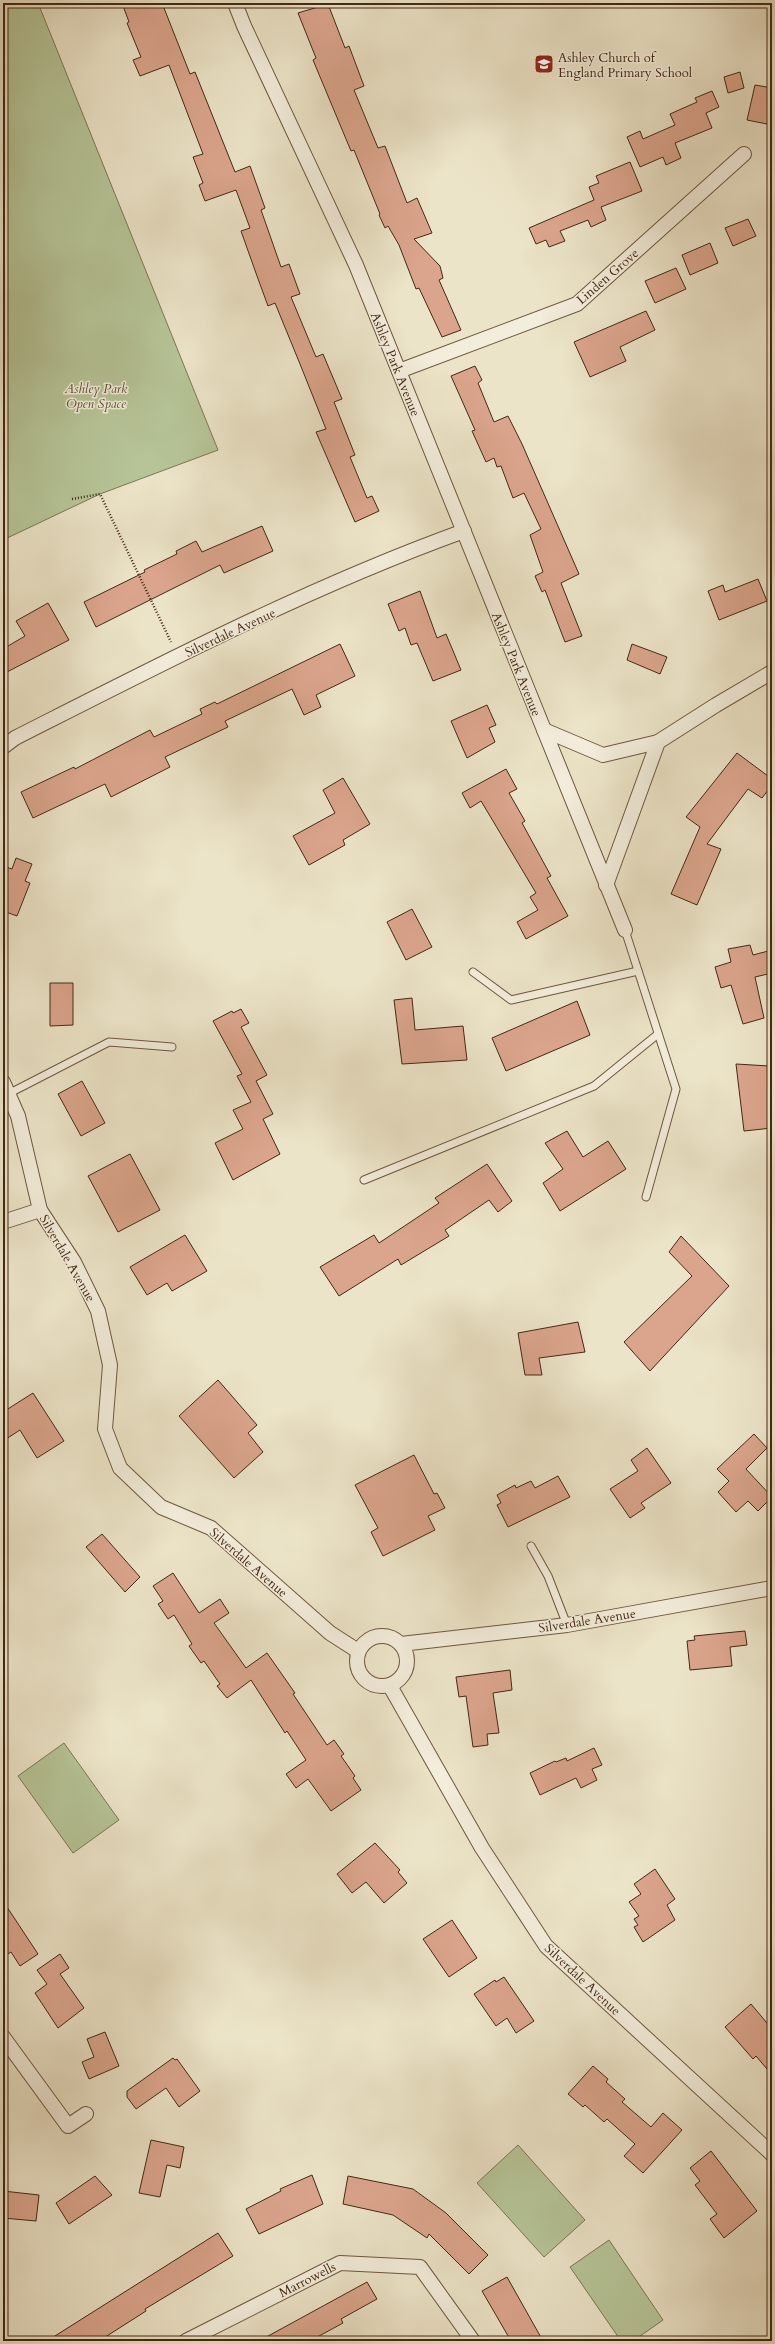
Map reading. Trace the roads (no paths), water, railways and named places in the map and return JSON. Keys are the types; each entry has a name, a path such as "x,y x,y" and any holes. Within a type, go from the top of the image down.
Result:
{"street":[{"name":"Ashley Park Avenue","path":"235,3 244,26 356,265 625,930"},
{"name":"Linden Grove","path":"399,371 577,304 744,154"},
{"name":"Silverdale Avenue","path":"3,747 14,738 177,656 394,556 464,531"},
{"name":"Ashley Park Avenue","path":"544,730 603,755 658,742 772,672"},
{"path":"606,884 658,742"},
{"name":"Silverdale Avenue","path":"6,1088 18,1116 40,1210 74,1262 98,1311 110,1365 104,1429 120,1468 161,1507 211,1528 330,1632 358,1651"},
{"path":"3,1222 40,1210"},
{"name":"Silverdale Avenue","path":"401,1644 567,1625 772,1588"},
{"path":"378,1636 390,1638 401,1644 405,1651 407,1668 403,1676 390,1686 373,1686 366,1682 357,1668 358,1651 363,1644 378,1636"},
{"name":"Silverdale Avenue","path":"390,1686 482,1848 546,1946 772,2154"},
{"path":"3,2038 68,2126 86,2114"},
{"name":"Marrowells","path":"186,2341 340,2263 420,2267 473,2341"}],"lane":[{"path":"625,930 676,1089 646,1197"},
{"path":"473,972 511,1000 638,971"},
{"path":"364,1180 594,1086 658,1034"},
{"path":"6,1088 109,1042 172,1047"},
{"path":"530,1546 548,1576 567,1625"}],"place":[{"name":"Ashley Church of England Primary School","path":"544,64"}],"park label":[{"name":"Ashley Park Open Space","path":"96,396"}]}
